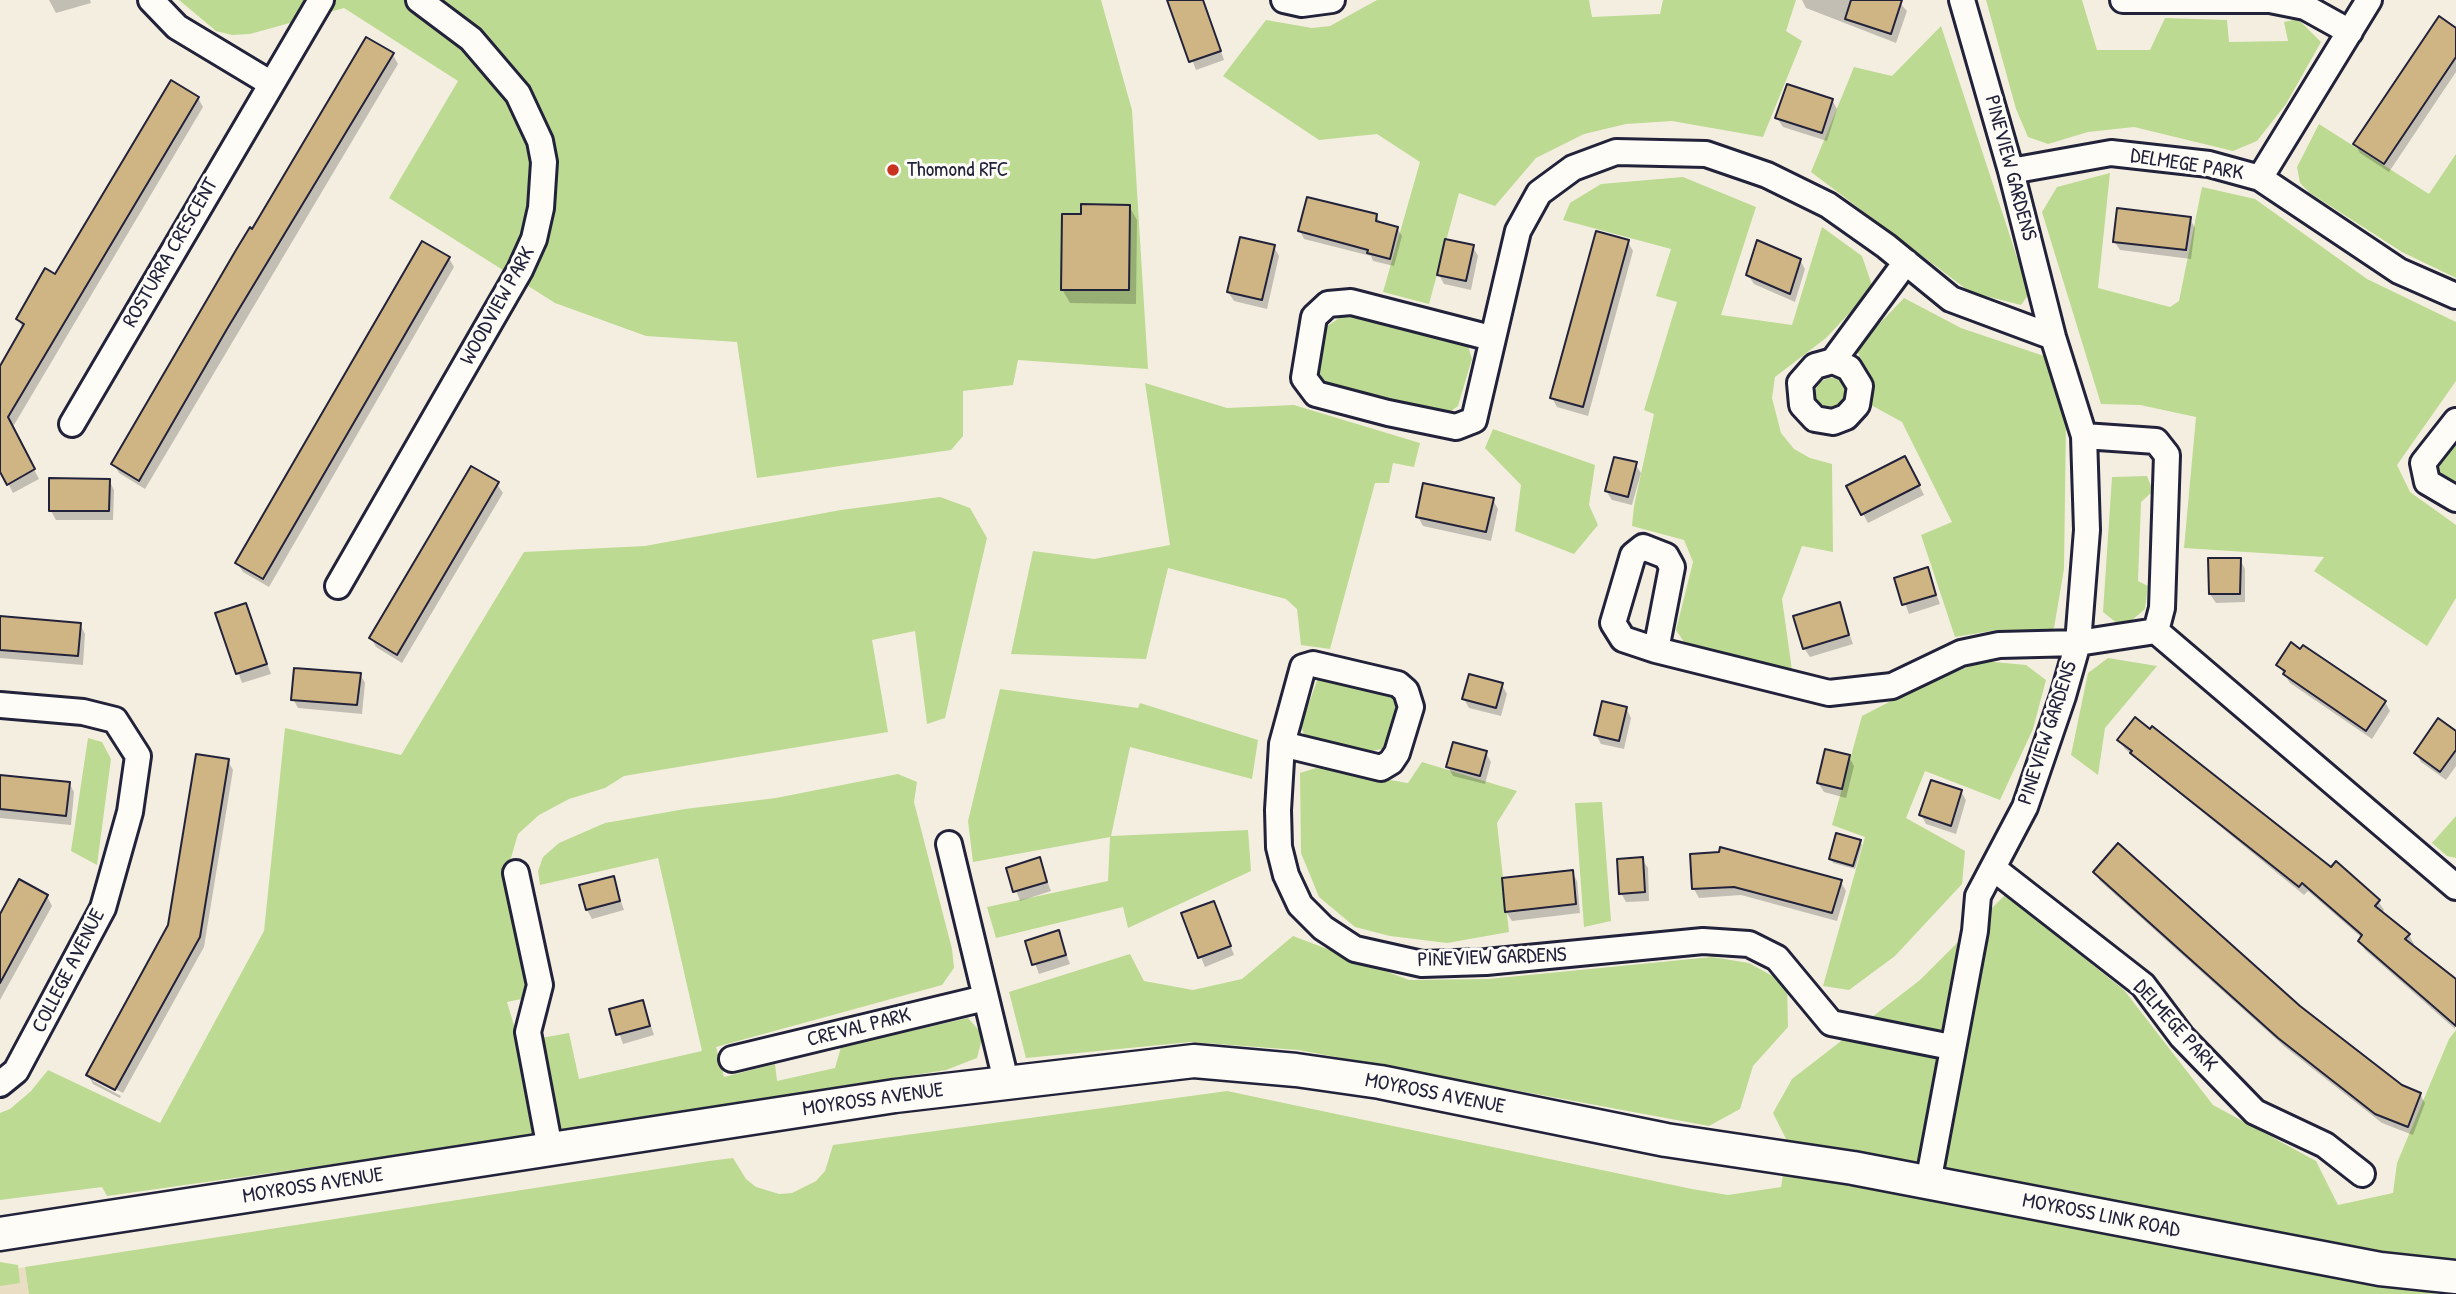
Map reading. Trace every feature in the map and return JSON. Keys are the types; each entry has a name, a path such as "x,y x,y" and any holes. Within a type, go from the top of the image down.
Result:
{"street":[{"path":"151,0 177,27 271,83"},
{"name":"ROSTURRA CRESCENT","path":"72,424 321,0"},
{"name":"WOODVIEW PARK","path":"338,586 520,270 534,239 543,196 544,162 540,141 518,94 471,39 419,0"},
{"path":"1284,0 1302,4 1332,0"},
{"name":"PINEVIEW GARDENS","path":"1282,744 1381,768 1391,762 1398,753 1411,707 1406,691 1398,684 1313,664 1303,667 1282,744 1279,847 1286,875 1300,905 1323,928 1355,949 1422,964 1486,962 1703,941 1749,944 1777,958 1831,1023 1951,1047 1975,931 1978,896 2025,807 2044,758 2078,643 2087,530 2084,436 2053,337 2011,170 1962,0"},
{"path":"2123,0 2270,1 2305,7 2350,32"},
{"path":"2260,178 2369,0"},
{"path":"1491,338 1351,302 1328,304 1314,317 1304,378 1316,394 1456,428 1474,420 1518,231 1539,193 1573,168 1616,152 1706,153 1767,175 1828,205 1951,299 2053,337"},
{"name":"DELMEGE PARK","path":"2011,170 2110,153 2197,162 2260,178 2399,271 2456,296"},
{"path":"1833,361 1906,262"},
{"path":"2456,421 2423,464 2427,481 2456,499"},
{"path":"2084,436 2156,441 2167,455 2162,608 2156,631"},
{"path":"2078,643 2156,631 2456,887"},
{"name":"PINEVIEW GARDENS","path":"1656,650 1829,693 1892,686 1961,653 1999,645 2078,643"},
{"name":"COLLEGE AVENUE","path":"0,705 83,712 115,720 138,755 130,812 103,908 16,1071 0,1084"},
{"path":"949,844 1006,1081"},
{"name":"DELMEGE PARK","path":"1993,868 2143,985 2182,1037 2255,1112 2325,1145 2362,1174"},
{"path":"516,873 540,985 528,1032 550,1149"},
{"name":"CREVAL PARK","path":"732,1059 985,998"},
{"path":"1928,1183 1951,1047"},
{"name":"MOYROSS AVENUE","path":"0,1234 1006,1081 1194,1061 1296,1070 1380,1083 1666,1140 1746,1152"},
{"name":"MOYROSS LINK ROAD","path":"1746,1152 1928,1183 2380,1269 2456,1277"}],"shaded area":[{"path":"25,1267 29,1294 0,1294 0,1272"}],"green space":[{"name":"Thomond RFC","path":"179,0 1101,0 1132,110 1148,369 1018,360 1013,385 963,391 963,436 951,450 757,478 737,342 646,336 555,303 389,198 458,81 344,8 250,34 232,35 216,31"},
{"path":"1377,0 1589,0 1592,17 1660,14 1663,0 1796,0 1786,31 1802,41 1763,137 1672,121 1626,124 1584,134 1536,158 1495,206 1459,193 1429,304 1383,292 1420,162 1377,134 1319,140 1223,76 1266,20 1312,28 1330,26"},
{"path":"1986,0 2082,0 2097,50 2150,50 2165,18 2227,20 2229,42 2288,41 2284,22 2298,19 2321,42 2286,104 2257,141 2233,151 2134,127 2088,132 2048,144 2028,137 2016,109"},
{"path":"1941,26 2029,294 2021,305 1970,292 1811,172 1854,67 1892,76"},
{"path":"2319,124 2429,194 2456,154 2456,278 2402,252 2310,193 2300,183 2297,167"},
{"path":"2110,173 2098,288 2170,307 2179,301 2202,187 2255,199 2367,279 2456,322 2456,381 2397,465 2410,492 2456,525 2456,598 2427,646 2314,571 2324,557 2184,548 2196,417 2140,405 2101,404 2042,212 2057,187"},
{"path":"1683,177 1756,207 1721,315 1792,325 1822,227 1862,256 1873,288 1826,338 1775,377 1772,398 1781,433 1794,449 1810,458 1832,464 1833,552 1802,546 1782,599 1792,670 1686,645 1676,630 1693,562 1684,540 1632,526 1654,414 1644,410 1677,302 1656,296 1671,249 1563,220 1570,203 1601,184"},
{"path":"1904,298 1961,328 2044,356 2066,421 2064,569 2054,628 2042,637 1997,630 1955,637 1921,535 1952,522 1902,422 1871,405 1867,374 1856,348"},
{"path":"1345,314 1468,346 1472,359 1458,406 1447,414 1323,385 1316,374 1326,327"},
{"path":"1832,378 1844,383 1849,395 1844,407 1832,412 1820,407 1815,395 1820,383"},
{"path":"1145,383 1227,408 1294,405 1420,443 1414,467 1393,463 1389,483 1375,483 1330,649 1301,645 1297,609 1286,599 1168,568 1146,659 1011,654 1033,551 1094,559 1170,545"},
{"path":"1493,429 1595,465 1589,505 1598,525 1574,554 1515,531 1521,485 1485,448"},
{"path":"2456,436 2456,485 2440,475 2437,462"},
{"path":"2147,476 2153,491 2141,502 2138,581 2148,586 2145,609 2123,628 2103,612 2112,477"},
{"path":"940,497 970,508 987,538 945,718 927,724 915,631 872,640 888,732 624,776 605,788 569,799 539,815 518,834 506,875 531,997 507,1002 519,1042 569,1033 579,1079 702,1051 658,858 540,885 538,871 543,857 559,843 605,823 685,809 776,798 898,774 917,782 914,802 952,949 954,968 942,985 716,1047 724,1077 775,1064 777,1081 835,1068 841,1047 968,1018 983,1035 977,1058 946,1070 511,1139 107,1196 102,1187 0,1200 0,1113 10,1109 31,1091 48,1070 160,1123 264,931 285,728 401,755 524,552 645,546 841,510"},
{"path":"2108,658 2157,666 2105,728 2098,775 2071,755 2088,673"},
{"path":"1983,661 2026,665 2046,680 2033,729 2000,800 1925,771 1906,818 1965,851 1962,884 1895,956 1849,990 1823,986 1865,837 1832,825 1862,716 1918,687"},
{"path":"1326,677 1392,695 1398,710 1386,748 1372,751 1304,735 1301,725 1318,678"},
{"path":"1000,689 1138,708 1140,703 1258,740 1252,779 1130,747 1111,836 1248,830 1251,871 1128,928 1123,907 996,938 987,907 1108,881 1110,837 973,862 968,821"},
{"path":"88,738 102,742 111,759 97,865 71,851"},
{"path":"1422,762 1517,791 1497,823 1509,932 1447,943 1390,936 1355,927 1319,897 1301,853 1300,773 1316,768 1408,783"},
{"path":"1602,802 1611,921 1584,927 1575,803"},
{"path":"2456,816 2456,858 2447,856 2432,843"},
{"path":"2005,895 2124,990 2213,1105 2316,1161 2338,1205 2393,1193 2397,1163 2449,1039 2456,1030 2456,1294 29,1294 25,1267 709,1161 733,1158 746,1179 756,1187 779,1194 792,1193 816,1181 825,1171 833,1145 1227,1091 1692,1189 1728,1195 1781,1187 1788,1143 1773,1113 1792,1079 1920,980"},
{"path":"1293,936 1409,980 1488,979 1712,957 1749,963 1787,984 1788,1027 1753,1066 1740,1109 1709,1126 1298,1050 1191,1042 1026,1058 1009,992 1130,954 1144,981 1193,990 1242,979"},
{"path":"0,1262 18,1265 20,1283 0,1286"}],"building":[{"path":"1167,0 1203,0 1221,51 1189,62"},
{"path":"1851,0 1902,0 1891,34 1845,19"},
{"path":"2439,16 2456,28 2456,57 2384,164 2353,144"},
{"path":"366,37 394,53 227,329 139,481 111,464 236,250 250,227 252,229"},
{"path":"171,80 199,97 8,417 35,469 7,485 0,472 0,366 24,324 16,319 45,268 55,274"},
{"path":"1787,84 1833,99 1822,133 1775,118"},
{"path":"1307,197 1377,214 1376,221 1398,227 1390,259 1367,253 1368,250 1298,231"},
{"path":"1081,204 1130,205 1129,290 1061,290 1062,214 1081,214"},
{"path":"2117,208 2191,217 2186,250 2113,242"},
{"path":"1596,231 1629,240 1583,407 1550,398"},
{"path":"1240,237 1275,245 1262,300 1227,292"},
{"path":"1445,239 1474,245 1466,281 1437,275"},
{"path":"1757,240 1801,259 1790,294 1746,275"},
{"path":"422,241 450,257 263,579 235,563"},
{"path":"1905,456 1920,485 1861,515 1846,486"},
{"path":"1614,457 1637,462 1628,497 1605,491"},
{"path":"471,466 499,482 397,655 369,638"},
{"path":"49,478 110,479 109,511 49,511"},
{"path":"1423,483 1494,498 1486,532 1416,517"},
{"path":"2208,558 2241,558 2240,594 2209,594"},
{"path":"1928,567 1936,595 1902,605 1894,578"},
{"path":"1840,602 1849,635 1803,649 1793,616"},
{"path":"246,603 267,664 236,674 215,613"},
{"path":"0,616 81,623 78,656 0,650"},
{"path":"2291,642 2300,649 2303,645 2386,701 2366,731 2283,674 2285,671 2276,665"},
{"path":"294,668 361,673 357,705 291,700"},
{"path":"1469,674 1503,683 1496,708 1462,699"},
{"path":"1602,701 1627,707 1619,741 1594,735"},
{"path":"2135,717 2150,729 2152,726 2331,867 2336,861 2380,900 2375,906 2410,934 2405,939 2456,979 2456,1026 2358,941 2362,935 2302,883 2299,887 2130,753 2132,751 2117,740"},
{"path":"2438,718 2456,731 2456,750 2440,772 2414,753"},
{"path":"1453,742 1487,751 1480,776 1446,767"},
{"path":"1825,749 1850,755 1842,789 1817,783"},
{"path":"196,754 229,759 200,937 115,1090 86,1075 168,925"},
{"path":"0,775 70,782 66,816 0,809"},
{"path":"1931,780 1962,790 1951,826 1919,815"},
{"path":"1836,833 1861,840 1853,866 1829,859"},
{"path":"2118,843 2300,1006 2402,1085 2421,1093 2408,1127 2375,1114 2278,1038 2093,872"},
{"path":"1720,847 1842,880 1832,913 1734,887 1692,889 1690,854 1719,852"},
{"path":"1040,857 1047,882 1013,892 1006,868"},
{"path":"1643,857 1645,892 1619,894 1617,859"},
{"path":"1573,870 1576,904 1505,912 1502,878"},
{"path":"614,876 620,901 586,910 579,885"},
{"path":"19,879 48,895 0,983 0,914"},
{"path":"1214,901 1231,946 1198,958 1181,913"},
{"path":"1059,930 1066,955 1032,965 1025,941"},
{"path":"643,1000 650,1026 616,1035 609,1009"}],"place":[{"name":"Thomond RFC","path":"893,170"}]}
